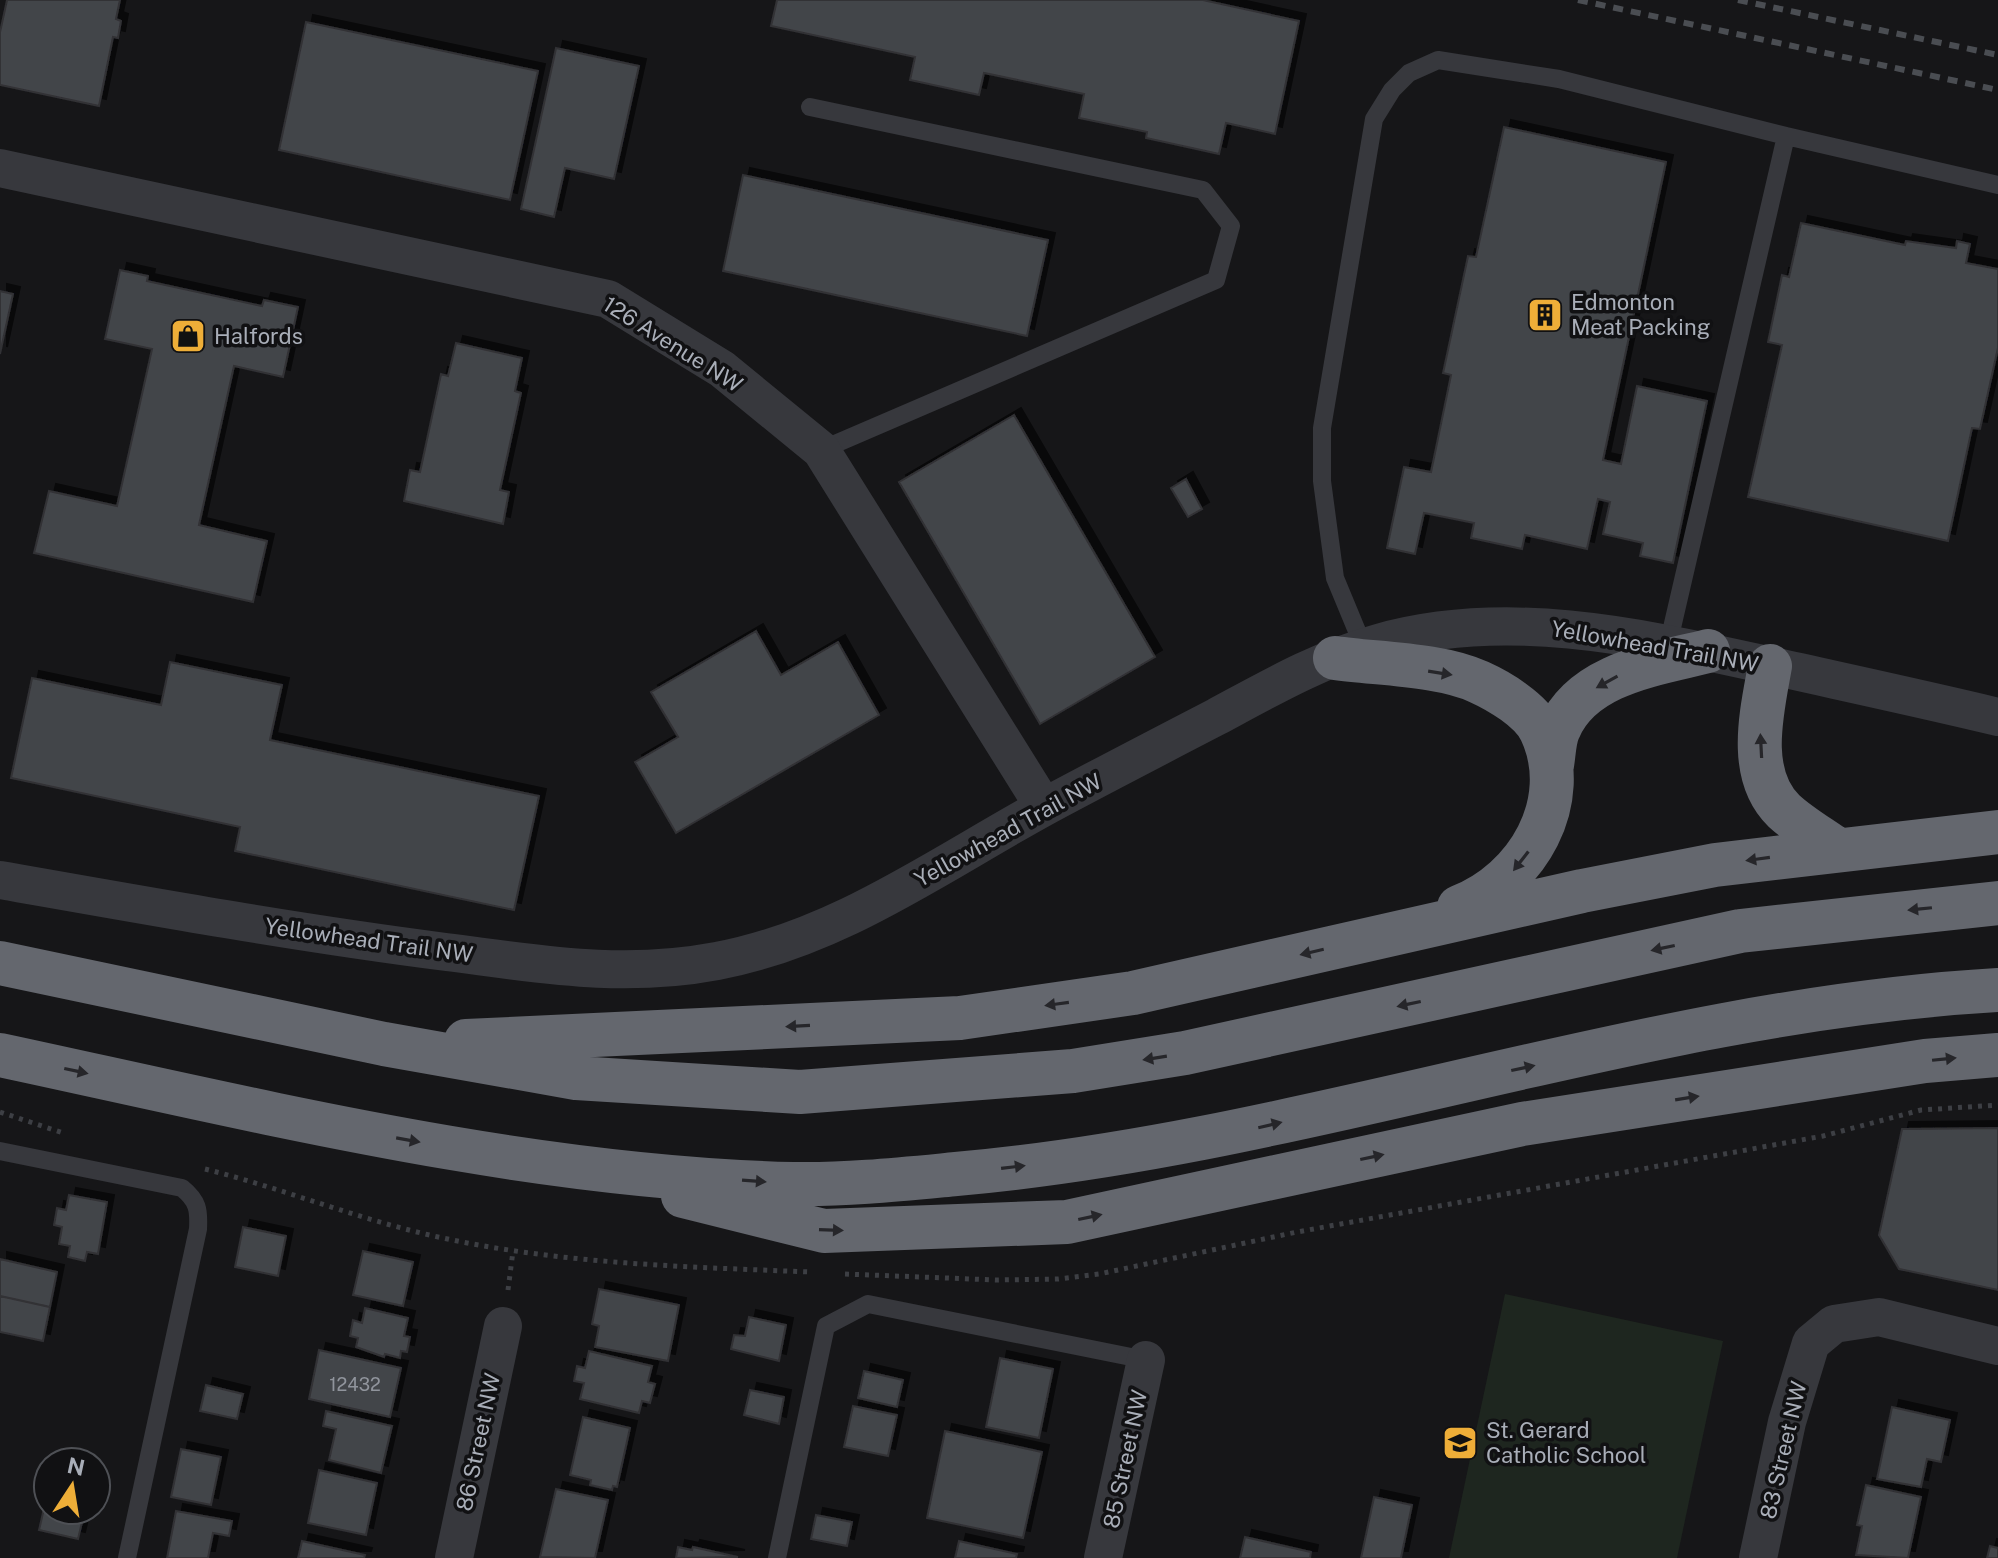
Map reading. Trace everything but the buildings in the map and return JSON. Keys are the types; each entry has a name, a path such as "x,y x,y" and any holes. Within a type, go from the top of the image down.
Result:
{"highway":[{"path":"1378,937 1482,899 1500,886 1523,862 1540,834 1551,804 1552,765 1558,730 1586,696 1605,682 1688,648"},
{"path":"1349,653 1477,681 1503,696 1540,728 1552,765"},
{"path":"1770,666 1760,727 1766,784 1782,809 1835,848"},
{"path":"384,1044 960,1018 1133,993 1701,867 1835,848 1998,832"},
{"path":"0,963 384,1044 576,1078 800,1092 941,1084 1073,1071 1185,1053 1740,931 1998,903"},
{"path":"565,1167 796,1184 957,1174 1214,1138 1746,1021 1998,990"},
{"path":"0,1055 374,1134 565,1167 824,1231 1067,1222 1522,1124 1925,1061 1998,1055"}],"street":[{"name":"126 Avenue NW","path":"0,168 608,299 722,369 821,450 1044,807"},
{"name":"Yellowhead Trail NW","path":"0,880 337,938 569,968 645,972 719,961 791,943 875,904 1044,807 1308,668 1349,653 1462,627 1535,626 1688,648 1998,717"},
{"name":"83 Street NW","path":"1758,1558 1787,1422 1811,1343 1834,1324 1879,1317 1998,1346"},
{"name":"86 Street NW","path":"454,1558 503,1326"},
{"name":"85 Street NW","path":"1103,1558 1146,1360"}],"lane":[{"path":"1349,653 1322,481 1322,428 1374,119 1392,90 1409,73 1438,60 1559,79 1998,185"},
{"path":"810,107 1203,190 1231,226 1216,280 821,450"},
{"path":"1688,648 1786,136"},
{"path":"0,1151 182,1188 193,1198 199,1210 198,1229 127,1558"},
{"path":"777,1558 826,1326 868,1304 1146,1360"}],"shaded area":[{"path":"1505,1294 1723,1341 1677,1558 1449,1558"}],"railway":[{"path":"1578,0 1998,90"},
{"path":"1738,0 1998,55"}],"place":[{"name":"Edmonton Meat Packing","path":"1545,315"},
{"name":"Halfords","path":"188,336"},
{"name":"St. Gerard Catholic School","path":"1460,1443"}]}
